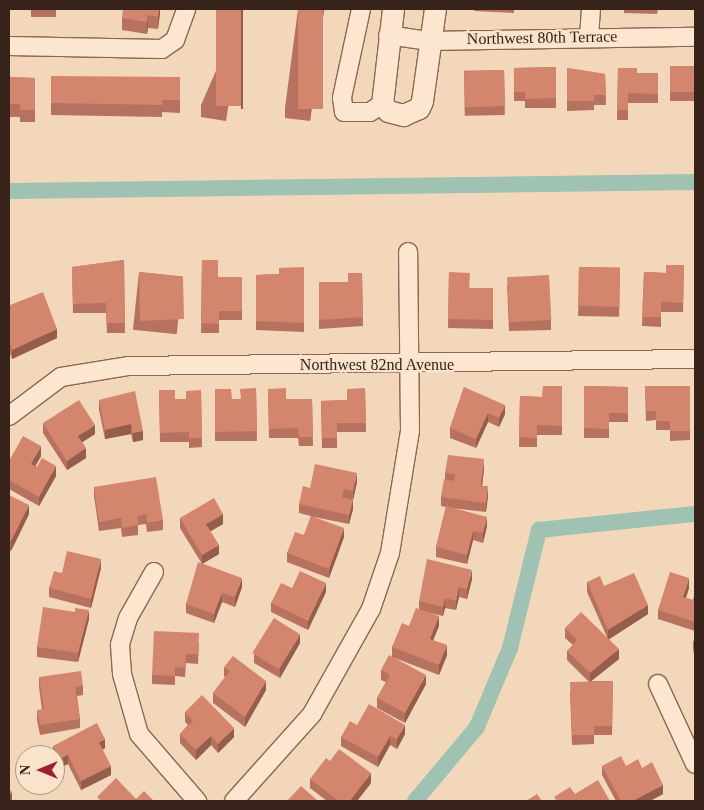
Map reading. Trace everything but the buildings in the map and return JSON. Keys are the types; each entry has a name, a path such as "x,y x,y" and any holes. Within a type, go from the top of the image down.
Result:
{"street":[{"path":"9,46 162,49 175,40 186,9"},
{"path":"361,9 342,98 344,112 370,112 382,104"},
{"path":"382,104 388,35 393,9"},
{"path":"382,104 397,115 419,108 428,40 435,9"},
{"path":"589,37 591,9"},
{"name":"Northwest 80th Terrace","path":"388,35 428,40 695,36"},
{"path":"234,801 312,714 371,609 390,553 404,486 411,366 408,252"},
{"name":"Northwest 82nd Avenue","path":"9,416 60,377 129,366 411,366 695,360"},
{"path":"154,572 128,618 120,644 122,674 139,734 197,801"},
{"path":"658,684 695,764"}],"waterway":[{"path":"9,191 695,182"},
{"path":"415,801 477,727 510,648 539,530 695,514"}]}
